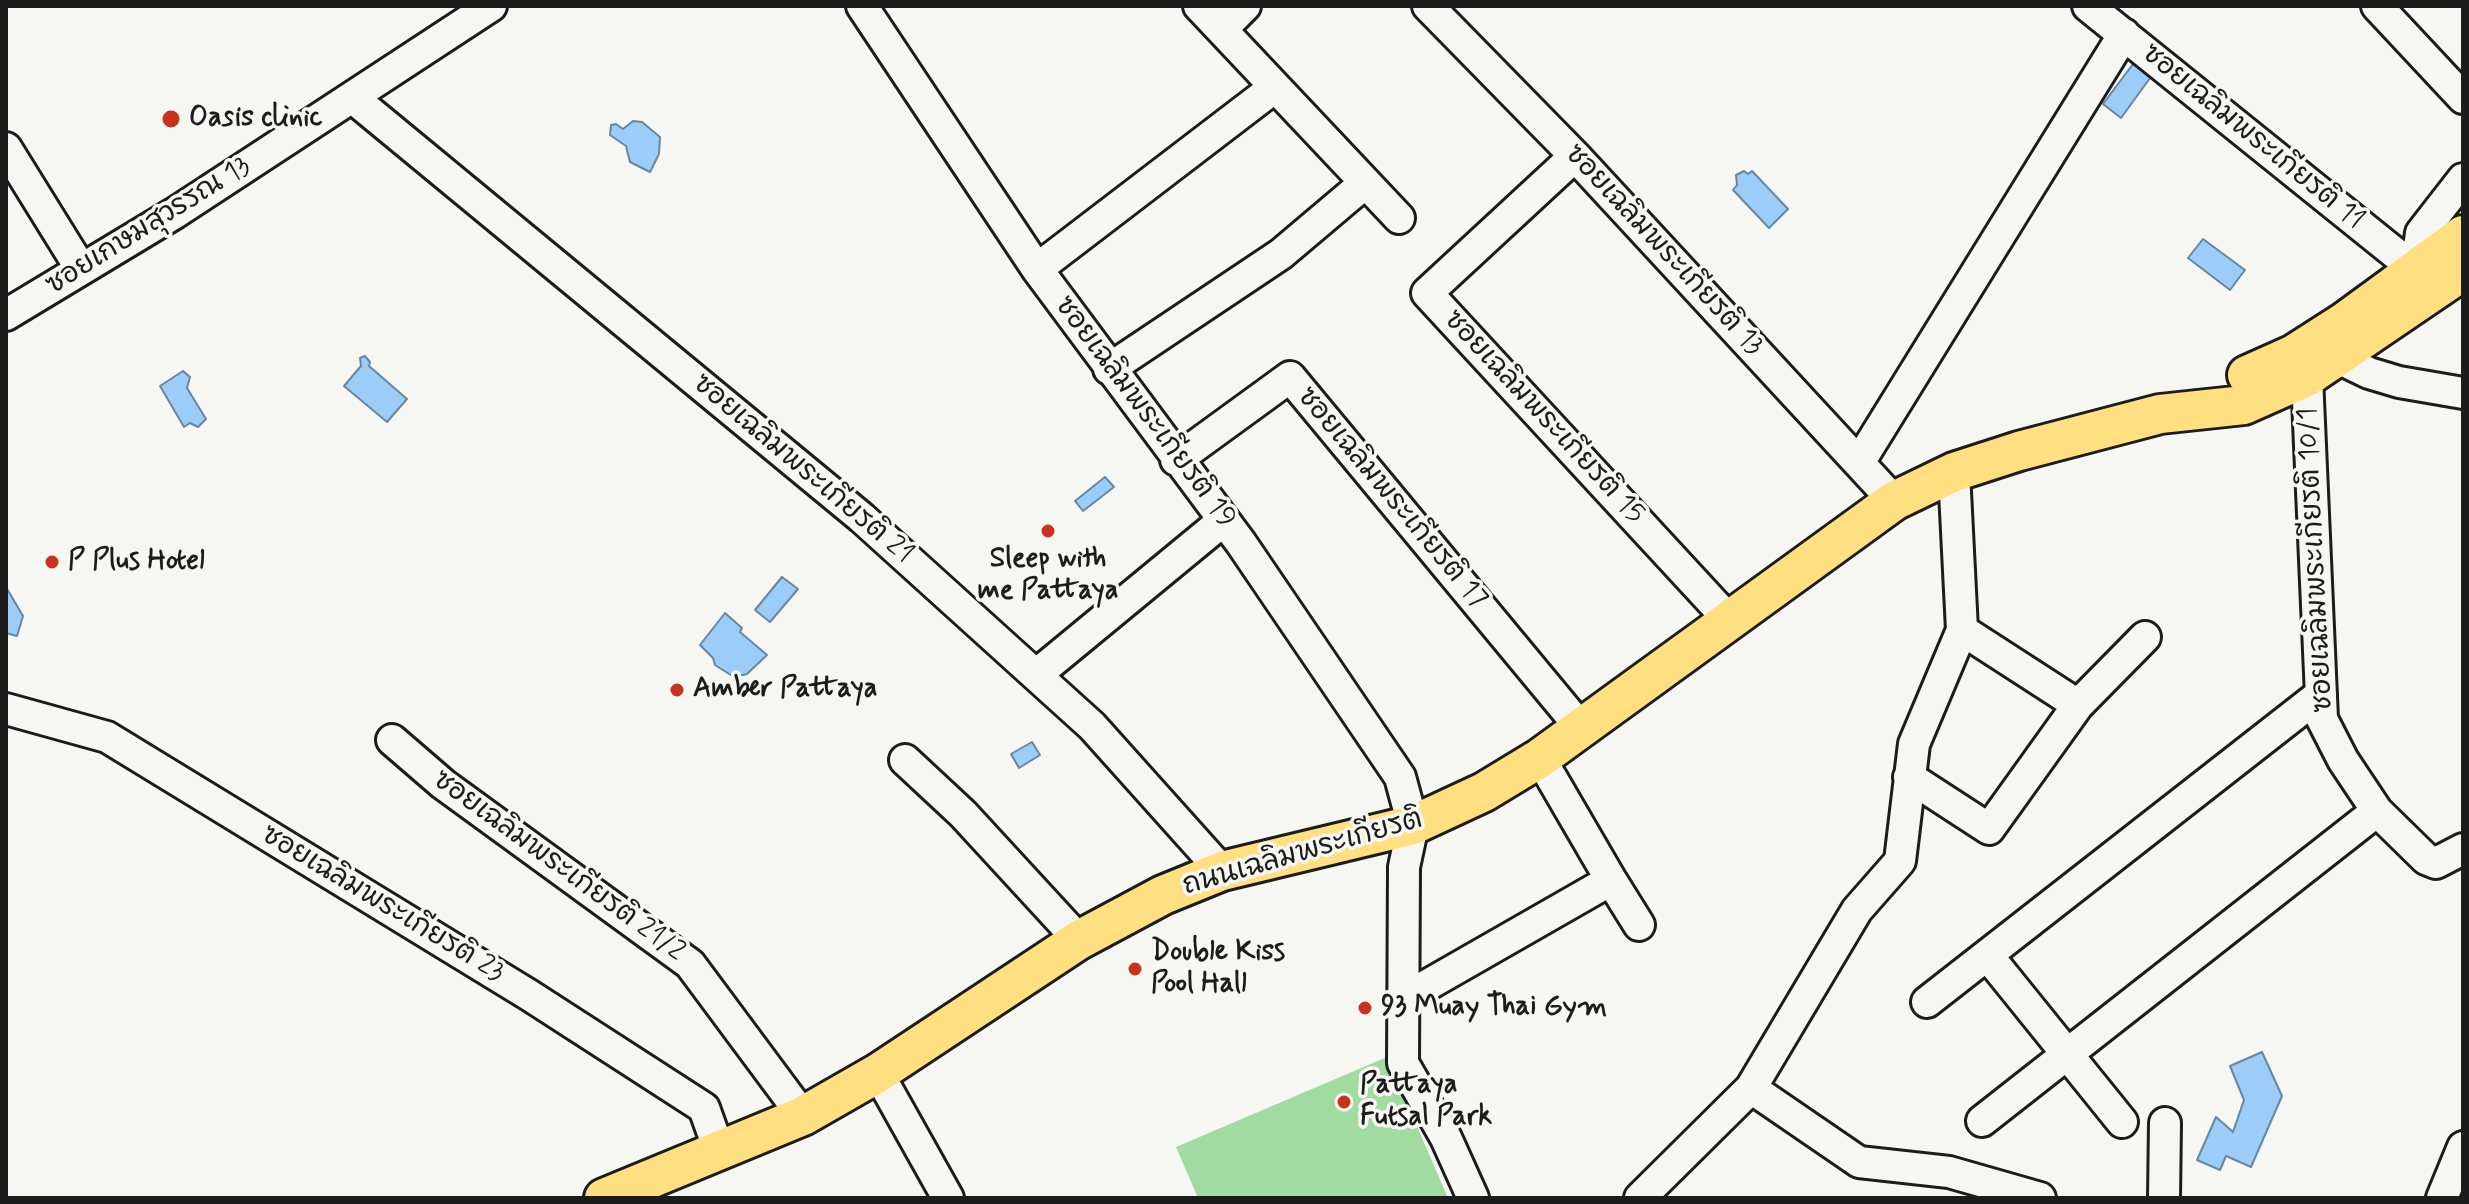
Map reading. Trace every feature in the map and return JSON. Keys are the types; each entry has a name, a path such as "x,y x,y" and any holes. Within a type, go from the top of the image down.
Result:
{"main road":[{"name":"ถนนเฉลิมพระเกียรติ","path":"604,1198 662,1191 720,1153 803,1116 878,1073 1079,940 1163,895 1222,871 1413,825 1484,792 1540,758 1894,501 1954,472 2160,414 2294,354 2463,235"},
{"name":"ถนนเฉลิมพระเกียรติ","path":"2160,414 2244,405 2323,367 2463,271"}],"street":[{"name":"ซอยเกษมสุวรรณ 13","path":"6,315 175,213 491,6"},
{"name":"ซอยเฉลิมพระเกียรติ 19","path":"862,6 1037,269 1176,460 1224,520 1400,777 1413,825"},
{"path":"1199,6 1399,218"},
{"path":"1222,29 1245,6"},
{"name":"ซอยเฉลิมพระเกียรติ 13","path":"1428,6 1575,156 1894,501"},
{"name":"ซอยเฉลิมพระเกียรติ 11","path":"2088,6 2416,270"},
{"path":"2377,6 2463,98"},
{"path":"1860,461 2124,34"},
{"path":"1037,269 1275,87"},
{"name":"ซอยเฉลิมพระเกียรติ 21","path":"353,98 813,475 1092,726 1222,871"},
{"path":"6,148 81,269"},
{"name":"ซอยเฉลิมพระเกียรติ 15","path":"1575,156 1427,293 1730,621"},
{"path":"2416,270 2421,233 2463,179"},
{"path":"1109,369 1281,254 1365,183"},
{"path":"2323,367 2369,373 2399,382 2463,393"},
{"name":"ซอยเฉลิมพระเกียรติ 10/1","path":"2323,367 2322,719 2343,760 2377,811 2426,859 2436,863 2463,849"},
{"name":"ซอยเฉลิมพระเกียรติ 17","path":"1176,460 1290,377 1581,728"},
{"path":"1640,1198 1751,1088 1857,910 1900,861 1914,744 1962,630 1954,472"},
{"path":"1036,675 1224,520"},
{"path":"1962,630 2078,705"},
{"path":"1909,777 1989,829 2078,705 2145,637"},
{"path":"1927,1002 2321,694"},
{"name":"ซอยเฉลิมพระเกียรติ 23","path":"6,709 107,737 529,995 704,1108 720,1153"},
{"name":"ซอยเฉลิมพระเกียรติ 21/2","path":"392,740 443,784 690,964 803,1116"},
{"path":"1540,758 1639,925"},
{"path":"905,760 963,814 1079,940"},
{"path":"1982,1121 2377,811"},
{"path":"1413,825 1404,867 1403,1063 1446,1138 1473,1198"},
{"path":"1403,999 1611,880"},
{"path":"1988,956 2122,1122"},
{"path":"878,1073 948,1198"},
{"path":"1751,1088 1859,1162 1949,1172 2040,1198"},
{"path":"2164,1198 2165,1123"},
{"path":"2442,1198 2463,1147"}],"green space":[{"name":"Pattaya Futsal Park","path":"1387,1057 1448,1198 1198,1198 1176,1147"}],"water":[{"path":"2136,60 2153,74 2121,118 2103,104"},
{"path":"633,121 642,122 660,137 659,154 650,172 630,162 626,146 610,135 611,125 616,124 623,129"},
{"path":"1744,171 1748,174 1752,171 1788,209 1769,228 1733,190 1737,185 1736,175"},
{"path":"2203,239 2245,270 2230,290 2188,258"},
{"path":"365,356 370,362 369,366 407,399 387,422 344,386 361,366 360,358"},
{"path":"183,371 190,377 187,388 206,419 198,427 190,423 184,427 160,386"},
{"path":"1105,477 1114,487 1083,511 1075,501"},
{"path":"782,577 798,589 770,622 755,610"},
{"path":"6,587 23,616 17,636 6,633"},
{"path":"725,613 742,628 740,632 767,655 747,674 734,677 715,665 713,658 700,645"},
{"path":"1032,742 1040,755 1019,768 1011,754"},
{"path":"2262,1052 2282,1096 2251,1167 2226,1156 2220,1170 2197,1160 2216,1117 2233,1132 2244,1100 2230,1066"}],"place":[{"name":"Oasis clinic","path":"171,119"},
{"name":"Sleep with me Pattaya","path":"1048,531"},
{"name":"P Plus Hotel","path":"52,562"},
{"name":"Amber Pattaya","path":"677,690"},
{"name":"Double Kiss Pool Hall","path":"1135,969"},
{"name":"93 Muay Thai Gym","path":"1365,1008"},
{"name":"Pattaya Futsal Park","path":"1344,1102"}]}
